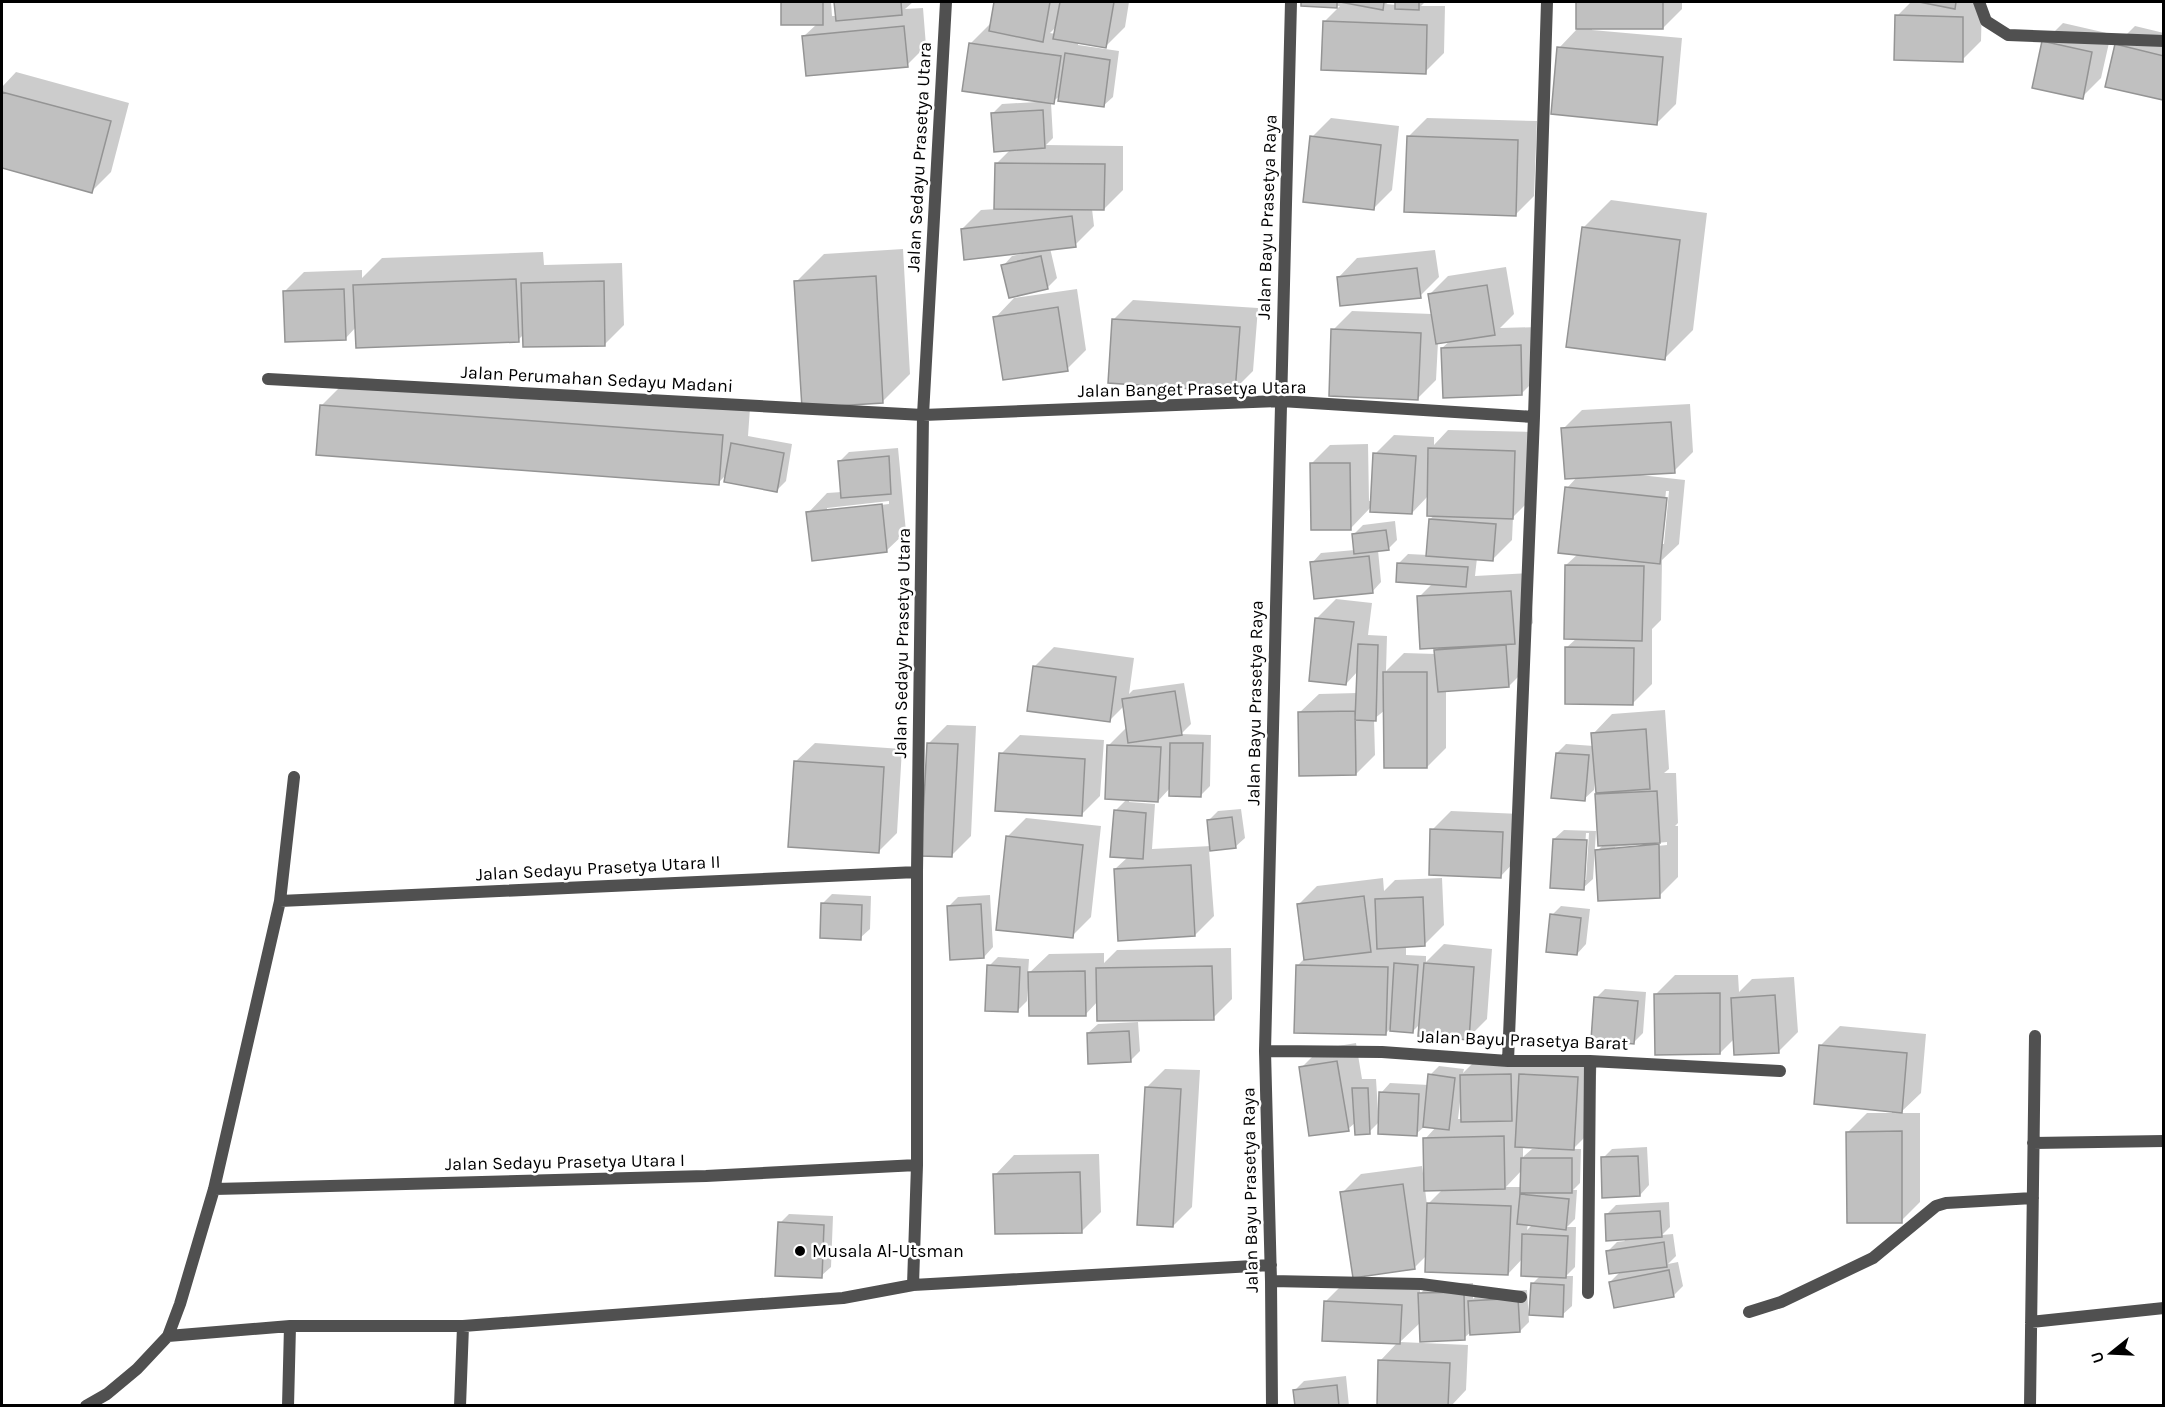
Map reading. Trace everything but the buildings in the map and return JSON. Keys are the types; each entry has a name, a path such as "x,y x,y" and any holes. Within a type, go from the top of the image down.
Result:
{"street":[{"name":"Jalan Sedayu Prasetya Utara","path":"913,1285 917,1165 917,872 923,415 946,2"},
{"name":"Jalan Bayu Prasetya Raya","path":"1272,1406 1265,1051 1291,2"},
{"path":"1508,1061 1534,417 1547,2"},
{"path":"1979,2 1986,21 2008,36 2163,41"},
{"name":"Jalan Perumahan Sedayu Madani","path":"268,379 923,415"},
{"name":"Jalan Banget Prasetya Utara","path":"923,415 1281,401 1534,417"},
{"path":"86,1406 106,1394 137,1369 168,1336 214,1189 280,901 294,777"},
{"name":"Jalan Sedayu Prasetya Utara II","path":"280,901 917,872"},
{"path":"2030,1406 2035,1036"},
{"name":"Jalan Bayu Prasetya Barat","path":"1265,1051 1382,1052 1508,1061 1590,1060 1780,1071"},
{"path":"1588,1293 1590,1060"},
{"path":"2033,1143 2163,1141"},
{"name":"Jalan Sedayu Prasetya Utara I","path":"214,1189 706,1176 917,1165"},
{"path":"1749,1312 1781,1302 1874,1258 1936,1206 1946,1203 2033,1198"},
{"path":"168,1336 290,1326 463,1326 843,1298 913,1285 1271,1265"},
{"path":"1271,1281 1421,1284 1521,1297"},
{"path":"2031,1322 2163,1308"},
{"path":"288,1406 290,1326"},
{"path":"460,1406 463,1326"}],"place":[{"name":"Musala Al-Utsman","path":"800,1251"}]}
